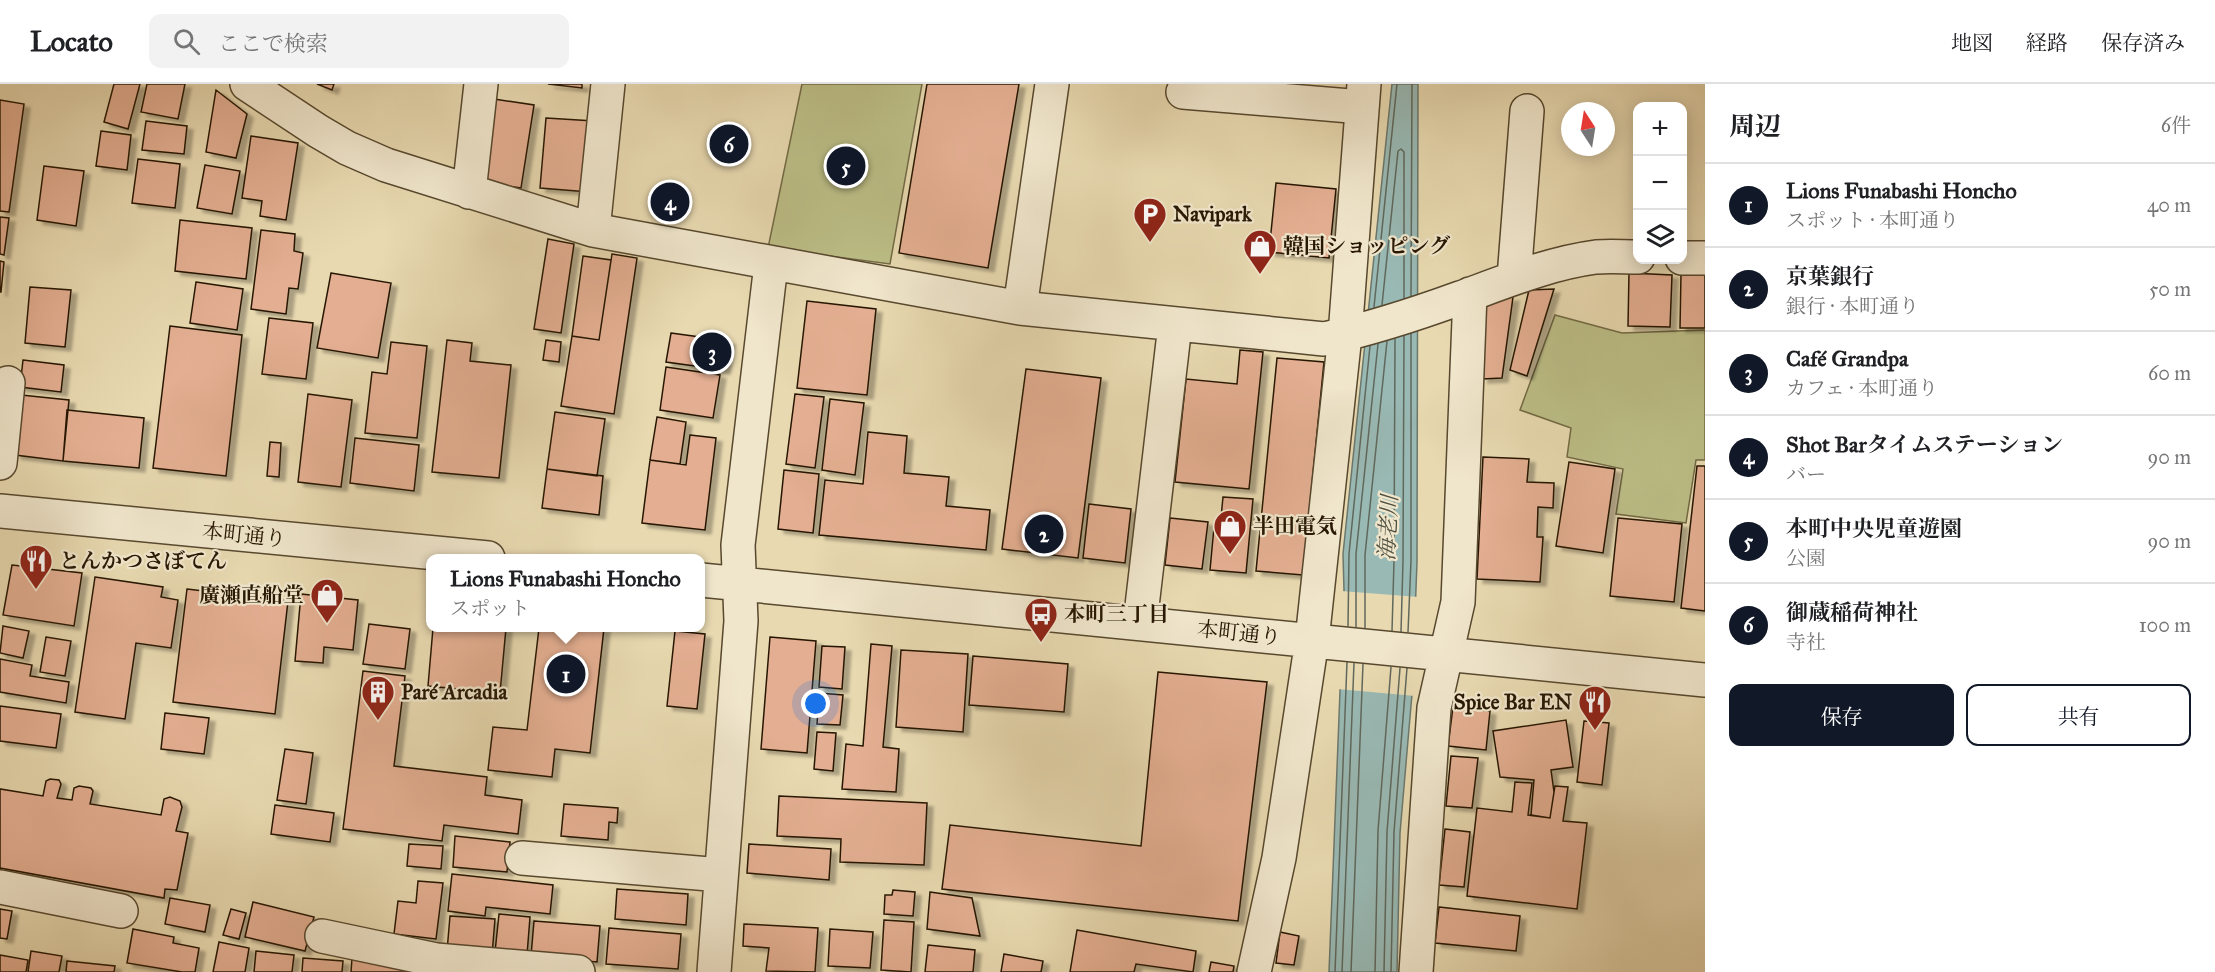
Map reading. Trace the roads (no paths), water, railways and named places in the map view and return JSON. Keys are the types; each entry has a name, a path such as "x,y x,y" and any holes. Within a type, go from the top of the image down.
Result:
{"street":[{"path":"248,84 318,132 386,165 593,230 1020,308 1324,339 1438,306 1514,278 1597,257 1633,257"},
{"path":"469,192 481,84"},
{"path":"593,230 608,84"},
{"path":"1020,308 1052,84"},
{"path":"1183,92 1363,95 1354,332 1321,641 1279,858 1254,972"},
{"path":"1514,278 1527,111"},
{"path":"1687,258 1705,258"},
{"path":"714,972 741,621 738,545 771,264"},
{"path":"1416,972 1434,708 1433,653 1458,602 1470,294"},
{"path":"1140,623 1175,325"},
{"path":"0,463 8,383"},
{"name":"本町通り","path":"0,511 446,554"},
{"name":"本町通り","path":"705,580 1705,680"},
{"path":"522,858 721,875"},
{"path":"0,887 121,911"},
{"path":"322,936 435,960 578,972"}],"water":[{"name":"海老川","path":"1392,84 1418,84 1417,562 1412,694 1400,833 1397,972 1329,972 1344,590 1343,554"}],"place":[{"name":"御蔵稲荷神社","path":"729,144"},
{"name":"本町中央児童遊園","path":"846,166"},
{"name":"Shot Barタイムステーション","path":"670,202"},
{"name":"Navipark","path":"1150,243"},
{"name":"韓国ショッピング","path":"1260,275"},
{"name":"Café Grandpa","path":"712,352"},
{"name":"京葉銀行","path":"1044,534"},
{"name":"半田電気","path":"1230,555"},
{"name":"とんかつさぼてん","path":"36,590"},
{"name":"廣瀬直船堂","path":"327,624"},
{"name":"本町三丁目","path":"1041,643"},
{"name":"Lions Funabashi Honcho","path":"566,674"},
{"name":"Paré Arcadia","path":"378,721"},
{"name":"Spice Bar EN","path":"1595,731"}]}
